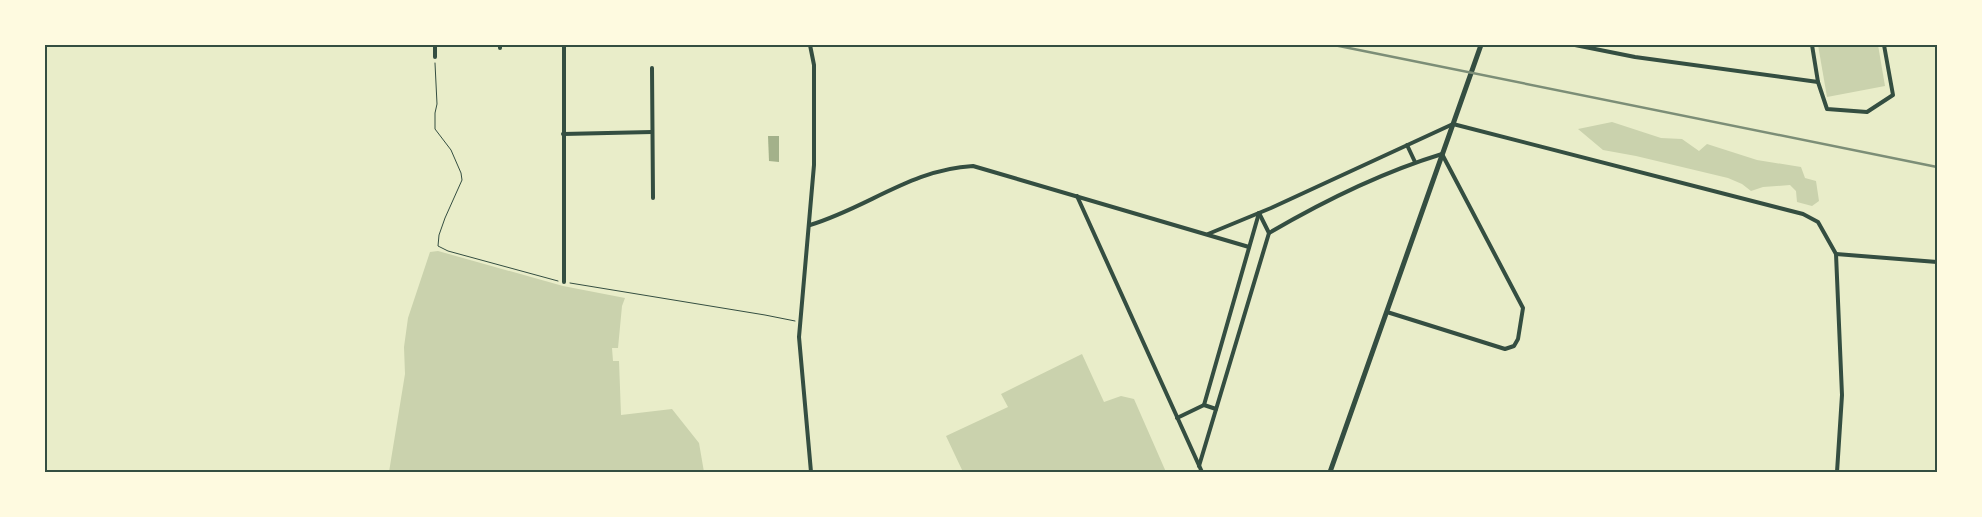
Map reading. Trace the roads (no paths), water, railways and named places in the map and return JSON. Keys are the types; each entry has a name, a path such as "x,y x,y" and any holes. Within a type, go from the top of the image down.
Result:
{"main road":[{"path":"1330,472 1481,45"}],"street":[{"path":"435,45 435,57"},
{"path":"564,45 564,282"},
{"path":"810,45 814,65 814,165 799,338 812,472"},
{"path":"1575,45 1635,57 1818,82"},
{"path":"1812,45 1818,82 1827,109 1867,112 1893,95 1884,45"},
{"path":"652,68 653,198"},
{"path":"1208,234 1259,213 1453,124 1803,214 1818,222 1836,254 1842,395 1837,472"},
{"path":"564,134 652,132"},
{"path":"1407,145 1415,162"},
{"path":"1269,232 1352,190 1415,162 1442,154 1523,308 1518,339 1514,346 1505,348 1387,312"},
{"path":"810,225 830,219 927,173 954,166 973,166 1249,247"},
{"path":"1077,196 1202,472"},
{"path":"1198,466 1269,232 1259,213"},
{"path":"1177,418 1204,404 1259,213"},
{"path":"1836,254 1937,262"},
{"path":"1204,404 1216,409"}],"railway":[{"path":"1334,45 1937,167"}]}
